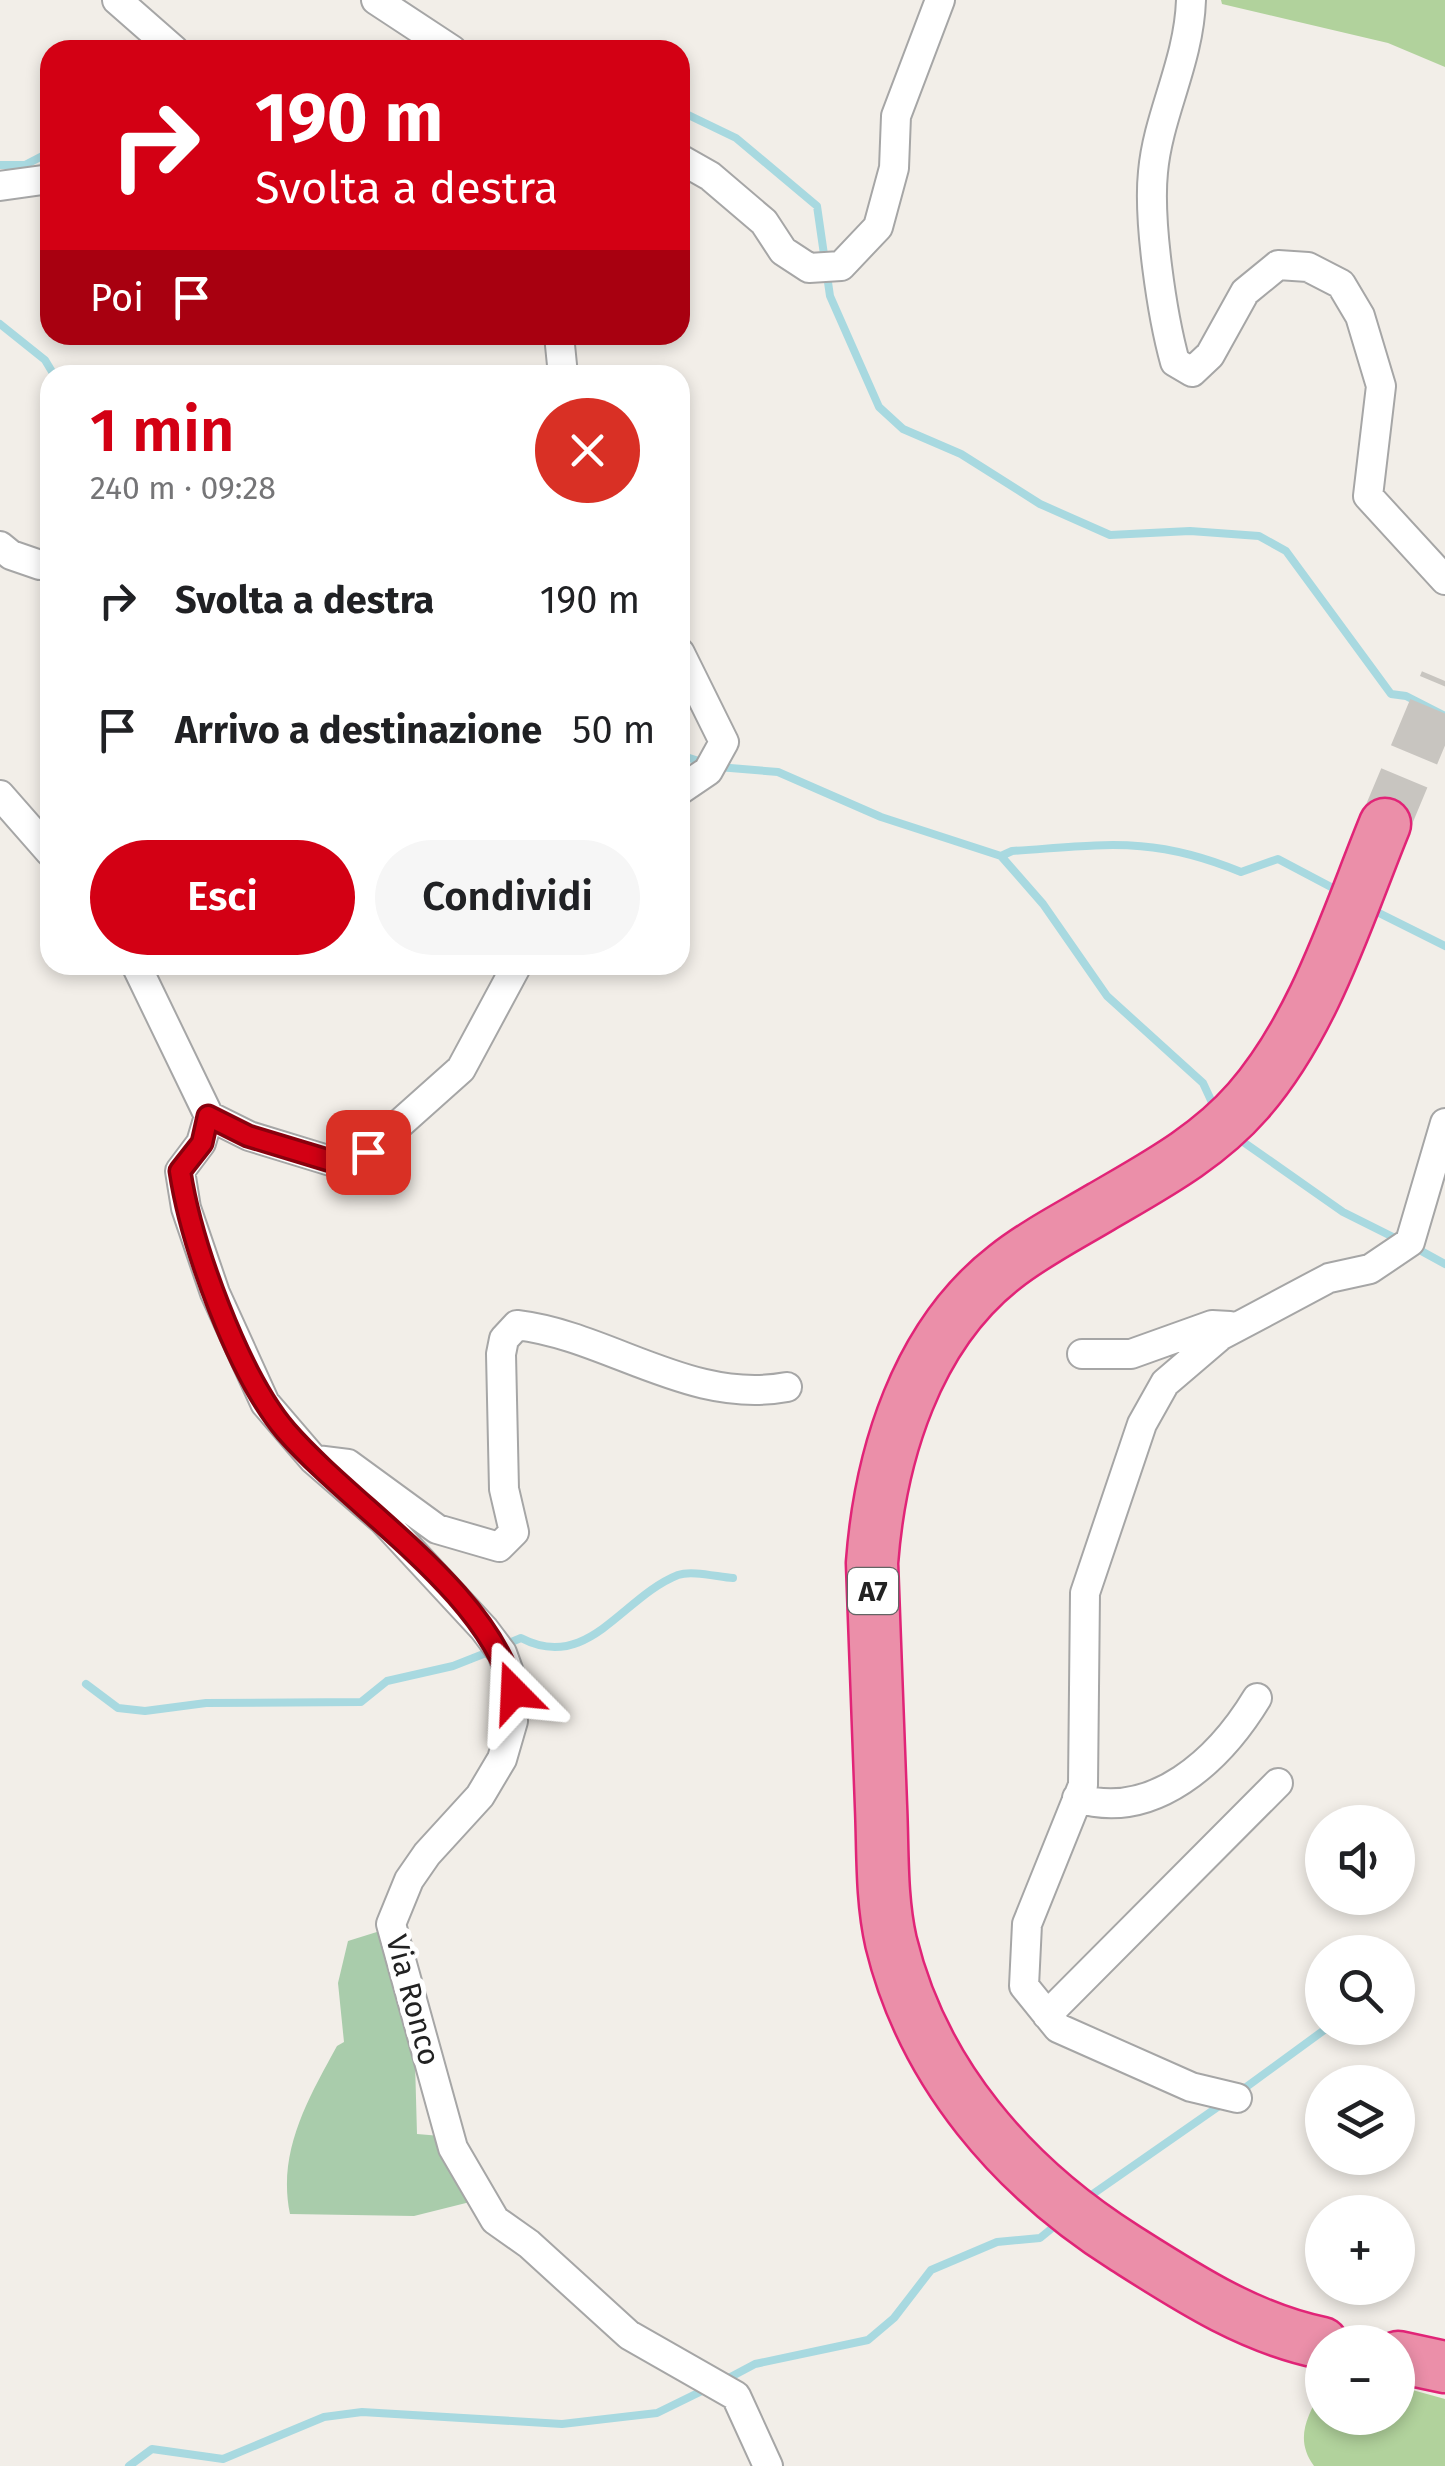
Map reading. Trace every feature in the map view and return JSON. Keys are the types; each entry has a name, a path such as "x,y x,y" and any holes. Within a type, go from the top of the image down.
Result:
{"highway":[{"name":"A7","path":"1305,2339 1230,2311 1074,2214 993,2138 938,2059 906,1987 885,1910 872,1563 875,1520 898,1425 917,1382 952,1324 1003,1268 1191,1154 1247,1102 1285,1048 1307,1006 1385,824"},
{"path":"1415,2361 1445,2367"}],"street":[{"path":"118,0 163,40"},
{"path":"376,0 437,40"},
{"path":"690,165 710,176 764,222 782,250 809,268 841,266 878,227 894,168 896,116 940,0"},
{"path":"1191,0 1190,35 1153,172 1164,319 1176,362 1192,372 1210,355 1245,292 1278,265 1308,267 1340,284 1360,316 1381,386 1368,496 1445,580"},
{"path":"0,186 40,180"},
{"path":"0,546 11,556 40,565"},
{"path":"690,673 724,742 708,772 690,784"},
{"path":"0,795 40,841"},
{"path":"141,975 208,1116 248,1136 334,1162 368,1152 462,1070 512,975"},
{"name":"Via Ronco","path":"208,1116 202,1143 180,1171 186,1208 215,1293 265,1403 314,1460 383,1520 484,1629 502,1653 514,1692 513,1721 502,1759 480,1796 426,1854 391,1924 453,2148 496,2220 529,2244 630,2335 736,2396 768,2466"},
{"path":"1237,2098 1192,2087 1058,2028 1024,1986 1027,1924 1083,1785 1085,1593 1142,1424 1164,1382 1220,1336 1329,1278 1370,1269 1410,1242 1445,1123"},
{"path":"1082,1354 1131,1354 1212,1325 1238,1326"},
{"path":"314,1460 348,1464 437,1529 499,1547 514,1532 504,1489 501,1354 504,1339 516,1326 551,1329 683,1380 760,1392 787,1387"},
{"path":"1078,1798 1118,1806 1145,1801 1208,1762 1235,1734 1257,1698"},
{"path":"1047,2015 1278,1783"}],"green space":[{"path":"1221,0 1445,0 1445,67 1388,43 1222,4"},
{"path":"380,1931 414,2026 417,2134 441,2136 470,2202 414,2216 290,2214 288,2169 298,2127 326,2066 337,2046 344,2042 338,1983 348,1941"},
{"path":"1415,2391 1445,2399 1445,2466 1314,2466 1304,2438 1305,2429 1305,2435 1415,2435"}],"waterway":[{"path":"690,116 736,138 817,206 830,296 879,407 903,429 961,454 1040,504 1110,535 1190,531 1259,536 1286,551 1391,694 1406,696 1445,716"},
{"path":"0,165 25,165 40,157"},
{"path":"0,324 48,365"},
{"path":"690,758 705,763"},
{"path":"718,767 778,772 881,817 1001,856 1043,904 1107,996 1203,1083 1216,1111"},
{"path":"1001,856 1012,851 1128,845 1181,852 1241,872 1278,859 1331,887"},
{"path":"1377,912 1445,946"},
{"path":"1239,1139 1343,1212 1401,1241"},
{"path":"1414,1247 1445,1264"},
{"path":"504,1645 521,1638 545,1646 566,1646 604,1628 658,1585 678,1575 698,1573 733,1578"},
{"path":"86,1684 118,1708 145,1711 206,1703 361,1702 387,1681 453,1666 491,1651"},
{"path":"1238,2093 1305,2044"},
{"path":"1090,2196 1222,2104"},
{"path":"723,2381 755,2364 868,2340 894,2318 931,2270 997,2242 1040,2238 1051,2229"},
{"path":"129,2466 152,2449 223,2459 324,2417 362,2412 562,2424 657,2413 706,2389"}],"tunnel":[{"path":"1385,824 1445,681"}],"route":[{"path":"368,1152 334,1162 248,1136 208,1116 202,1143 180,1171 186,1208 215,1293 265,1403 314,1460 383,1520 484,1629 502,1653 514,1692"}]}
